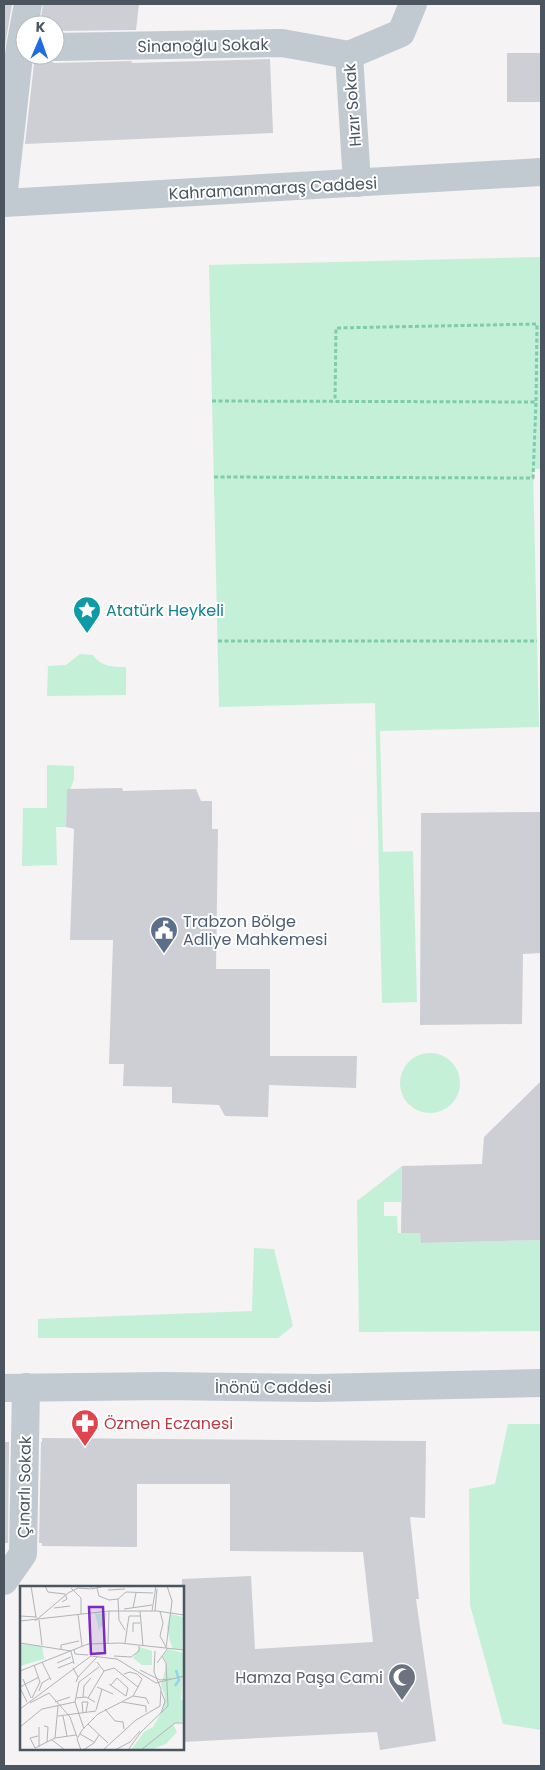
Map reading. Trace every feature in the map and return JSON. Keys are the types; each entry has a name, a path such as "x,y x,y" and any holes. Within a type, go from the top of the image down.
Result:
{"street":[{"name":"Hızır Sokak","path":"357,184 349,55 401,33 413,4"},
{"name":"Sinanoğlu Sokak","path":"65,47 282,43 349,55"},
{"path":"4,190 21,65"},
{"name":"Kahramanmaraş Caddesi","path":"4,203 541,172"},
{"name":"İnönü Caddesi","path":"15,1387 317,1388 541,1383"},
{"name":"Çınarlı Sokak","path":"4,1581 23,1554 15,1387"}],"path":[{"path":"214,477 534,478 539,324 336,328 335,401"},
{"path":"212,401 536,402"},
{"path":"218,641 537,641"}],"green space":[{"path":"541,257 541,469 533,469 539,727 380,731 383,852 413,851 417,1002 382,1003 375,703 219,707 209,265"},
{"path":"80,654 93,655 100,662 108,666 126,667 126,695 47,696 48,666 66,665"},
{"path":"47,765 74,766 74,779 67,799 66,827 56,827 57,865 22,866 23,808 47,808"},
{"path":"430,1053 447,1058 455,1066 460,1083 455,1100 447,1108 430,1113 413,1108 405,1100 400,1083 405,1066 413,1058"},
{"path":"402,1166 401,1202 384,1202 384,1216 397,1216 398,1233 420,1233 422,1243 541,1240 541,1331 359,1332 357,1201"},
{"path":"254,1248 274,1249 293,1326 278,1338 38,1338 38,1319 252,1311"},
{"path":"508,1424 541,1424 541,1730 503,1724 470,1605 469,1489 495,1484"}],"building":[{"path":"4,4 12,4 4,52"},
{"path":"43,4 139,4 136,30 65,31 65,15 41,15"},
{"path":"507,53 541,53 541,102 507,102"},
{"path":"270,59 273,133 25,144 34,65 132,61 131,63"},
{"name":"Trabzon Bölge Adliye Mahkemesi","path":"122,788 123,791 196,789 201,801 212,801 212,829 218,829 216,969 270,969 270,1056 357,1056 356,1088 269,1085 268,1117 225,1116 219,1105 172,1103 172,1087 123,1086 124,1064 109,1064 113,940 70,940 74,829 66,827 67,789"},
{"path":"541,812 541,953 523,954 522,1024 420,1025 421,813"},
{"path":"541,1081 541,1240 421,1243 420,1233 401,1233 402,1166 482,1164 484,1137"},
{"path":"42,1438 426,1441 425,1518 410,1517 419,1599 416,1599 436,1741 380,1750 377,1732 184,1742 184,1586 182,1586 182,1579 251,1576 255,1649 373,1642 363,1552 230,1551 230,1484 137,1484 137,1547 42,1546 42,1543 39,1543"},
{"path":"4,1442 9,1442 8,1543 4,1543"}],"place":[{"name":"Atatürk Heykeli","path":"87,634"},
{"name":"Trabzon Bölge Adliye Mahkemesi","path":"164,954"},
{"name":"Özmen Eczanesi","path":"85,1447"},
{"name":"Hamza Paşa Cami","path":"402,1701"}]}
